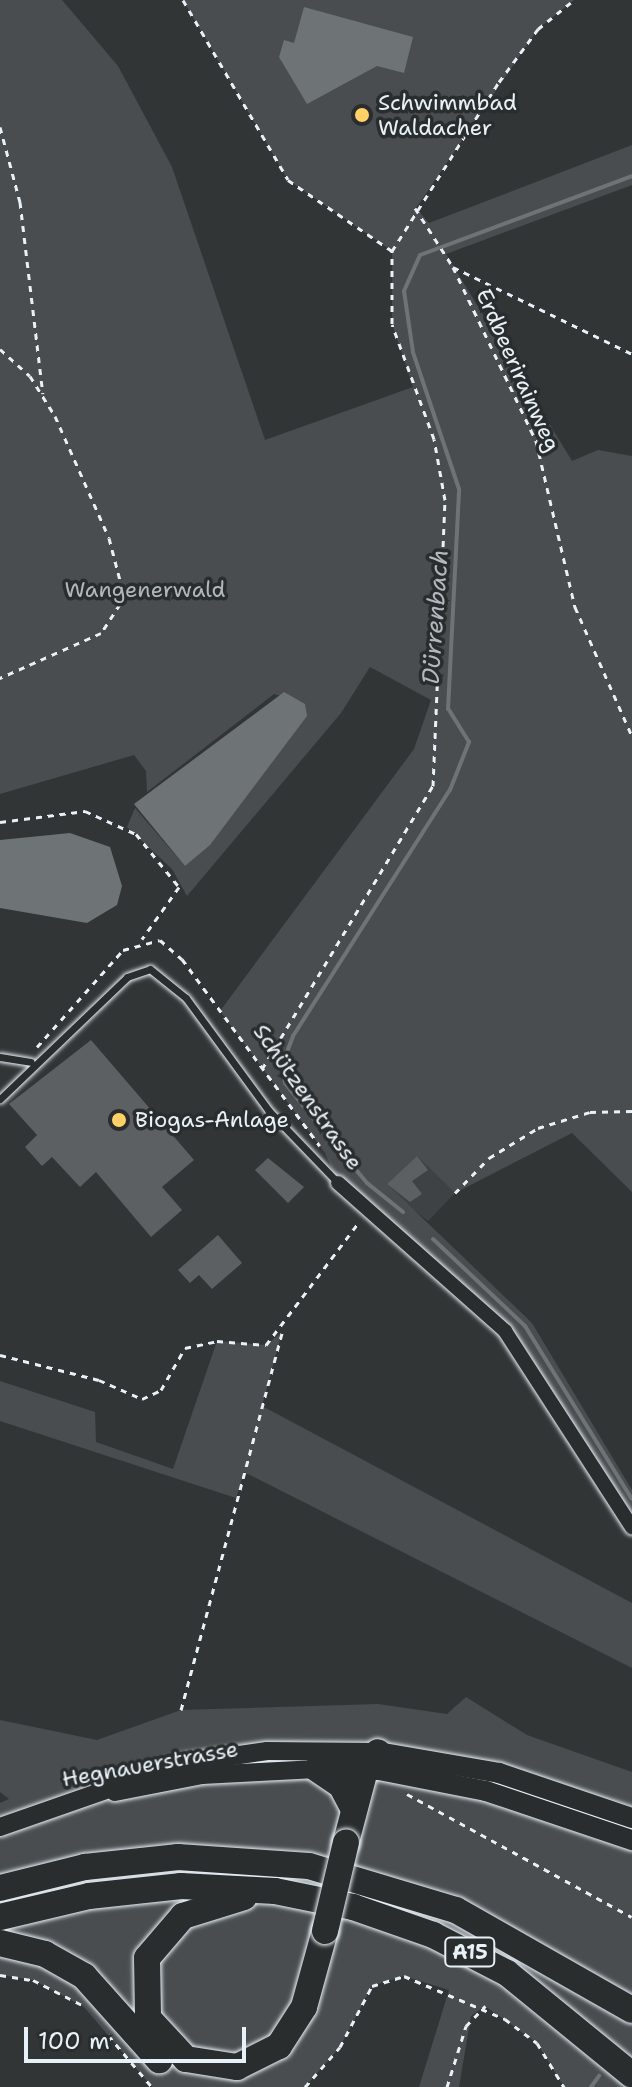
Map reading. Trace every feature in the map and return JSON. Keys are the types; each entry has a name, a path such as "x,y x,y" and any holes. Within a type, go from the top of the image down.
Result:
{"highway":[{"path":"354,1844 354,1809 374,1764"},
{"path":"0,1943 75,1969 161,2061 217,2084 263,2075 302,2043 374,1764"},
{"path":"317,1769 341,1785 354,1809"},
{"name":"A15","path":"0,1888 141,1859 286,1862 406,1890 523,1946 632,2031"},
{"name":"A15","path":"0,1917 135,1890 275,1891 381,1916 472,1953 541,1995 632,2075"},
{"path":"275,1891 199,1908 158,1938 145,1966 143,1995 168,2047 222,2068 273,2051 300,2017 332,1933"},
{"path":"523,1946 632,2010"}],"main road":[{"name":"Hegnauerstrasse","path":"317,1769 374,1764 499,1773 632,1818"},
{"name":"Hegnauerstrasse","path":"374,1764 519,1799 632,1840"}],"street":[{"name":"Schützenstrasse","path":"338,1183 505,1331 632,1527"},
{"name":"Hegnauerstrasse","path":"0,1827 133,1775 208,1758 374,1764"},
{"name":"Hegnauerstrasse","path":"50,1807 202,1775 317,1769"}],"lane":[{"path":"0,1099 31,1062 127,977 158,972 338,1183"},
{"path":"0,1057 31,1062"}],"path":[{"path":"183,0 288,180 392,251"},
{"path":"262,1069 433,786 445,500 434,439 392,324 392,251 415,208 538,29 574,0"},
{"path":"0,127 20,202 43,395 109,538 120,604 112,621 84,645 0,678"},
{"name":"Erdbeerirainweg","path":"415,208 435,233 453,267 536,441 575,607 632,736"},
{"path":"453,267 632,354"},
{"path":"0,349 43,395"},
{"path":"0,822 85,811 136,834 179,887 142,939 90,983 31,1062"},
{"name":"Schützenstrasse","path":"142,939 175,950 325,1153"},
{"path":"455,1193 489,1158 538,1128 590,1112 632,1111"},
{"path":"0,1355 99,1380 142,1399 161,1390 185,1348 217,1341 266,1345 282,1332 369,1209"},
{"path":"181,1710 282,1332"},
{"path":"404,1792 632,1917"},
{"path":"0,1975 60,1991 91,2015"},
{"path":"305,2087 340,2047 360,2000 388,1977 422,1980 485,2006 537,2043 564,2087"},
{"path":"447,2087 466,2026 485,2006"},
{"path":"99,2023 152,2087"}],"shaded area":[{"path":"304,7 413,37 404,73 377,66 307,104 279,57 284,40 294,43"},
{"path":"284,692 305,704 307,716 210,845 185,866 134,804"},
{"path":"70,833 110,847 122,886 117,905 87,923 0,908 0,840"},
{"path":"342,1075 408,1162 417,1156 455,1193 428,1221 394,1194 317,1092"}],"green space":[{"name":"Wangenerwald","path":"0,0 62,0 118,66 172,167 265,440 413,387 392,324 392,251 288,180 183,0 574,0 538,29 416,208 429,223 632,145 632,185 446,254 572,461 598,450 632,456 632,1192 572,1133 455,1193 417,1156 387,1184 532,1323 632,1490 632,1527 532,1366 338,1183 325,1153 220,1011 414,749 431,700 370,667 341,713 187,896 172,869 127,827 135,808 185,866 248,793 302,702 274,694 147,792 146,771 134,755 0,794"},
{"path":"282,1332 262,1406 632,1603 632,1668 244,1472 236,1498 0,1421 0,1381 95,1412 96,1442 173,1469 217,1341 266,1345"},
{"path":"466,1697 527,1735 632,1772 632,2087 564,2087 537,2043 485,2006 471,2016 459,2087 419,2087 449,1990 404,1976 372,1986 340,2047 305,2087 152,2087 84,2007 33,1980 0,1975 0,1803 9,1799 0,1792 0,1720 97,1740 181,1710 378,1704 447,1714"}],"building":[{"name":"Biogas-Anlage","path":"91,1040 194,1160 162,1187 182,1210 151,1237 96,1172 80,1187 52,1157 42,1166 25,1147 37,1135 9,1104"},
{"path":"417,1156 428,1170 412,1181 422,1194 410,1202 387,1184"},
{"path":"268,1158 304,1187 288,1203 255,1170"},
{"path":"218,1235 242,1263 212,1289 199,1275 190,1283 178,1270"}],"waterway":[{"name":"Dürrenbach","path":"403,1212 367,1183 317,1123 285,1083 282,1065 293,1036 450,790 469,742 448,709 459,489 413,352 404,291 420,255 632,176"},
{"name":"Dürrenbach","path":"433,1239 525,1326 632,1499"},
{"name":"Dürrenbach","path":"591,2087 599,2076"}],"place":[{"name":"Schwimmbad Waldacher","path":"362,115"},
{"name":"Biogas-Anlage","path":"119,1120"}]}
